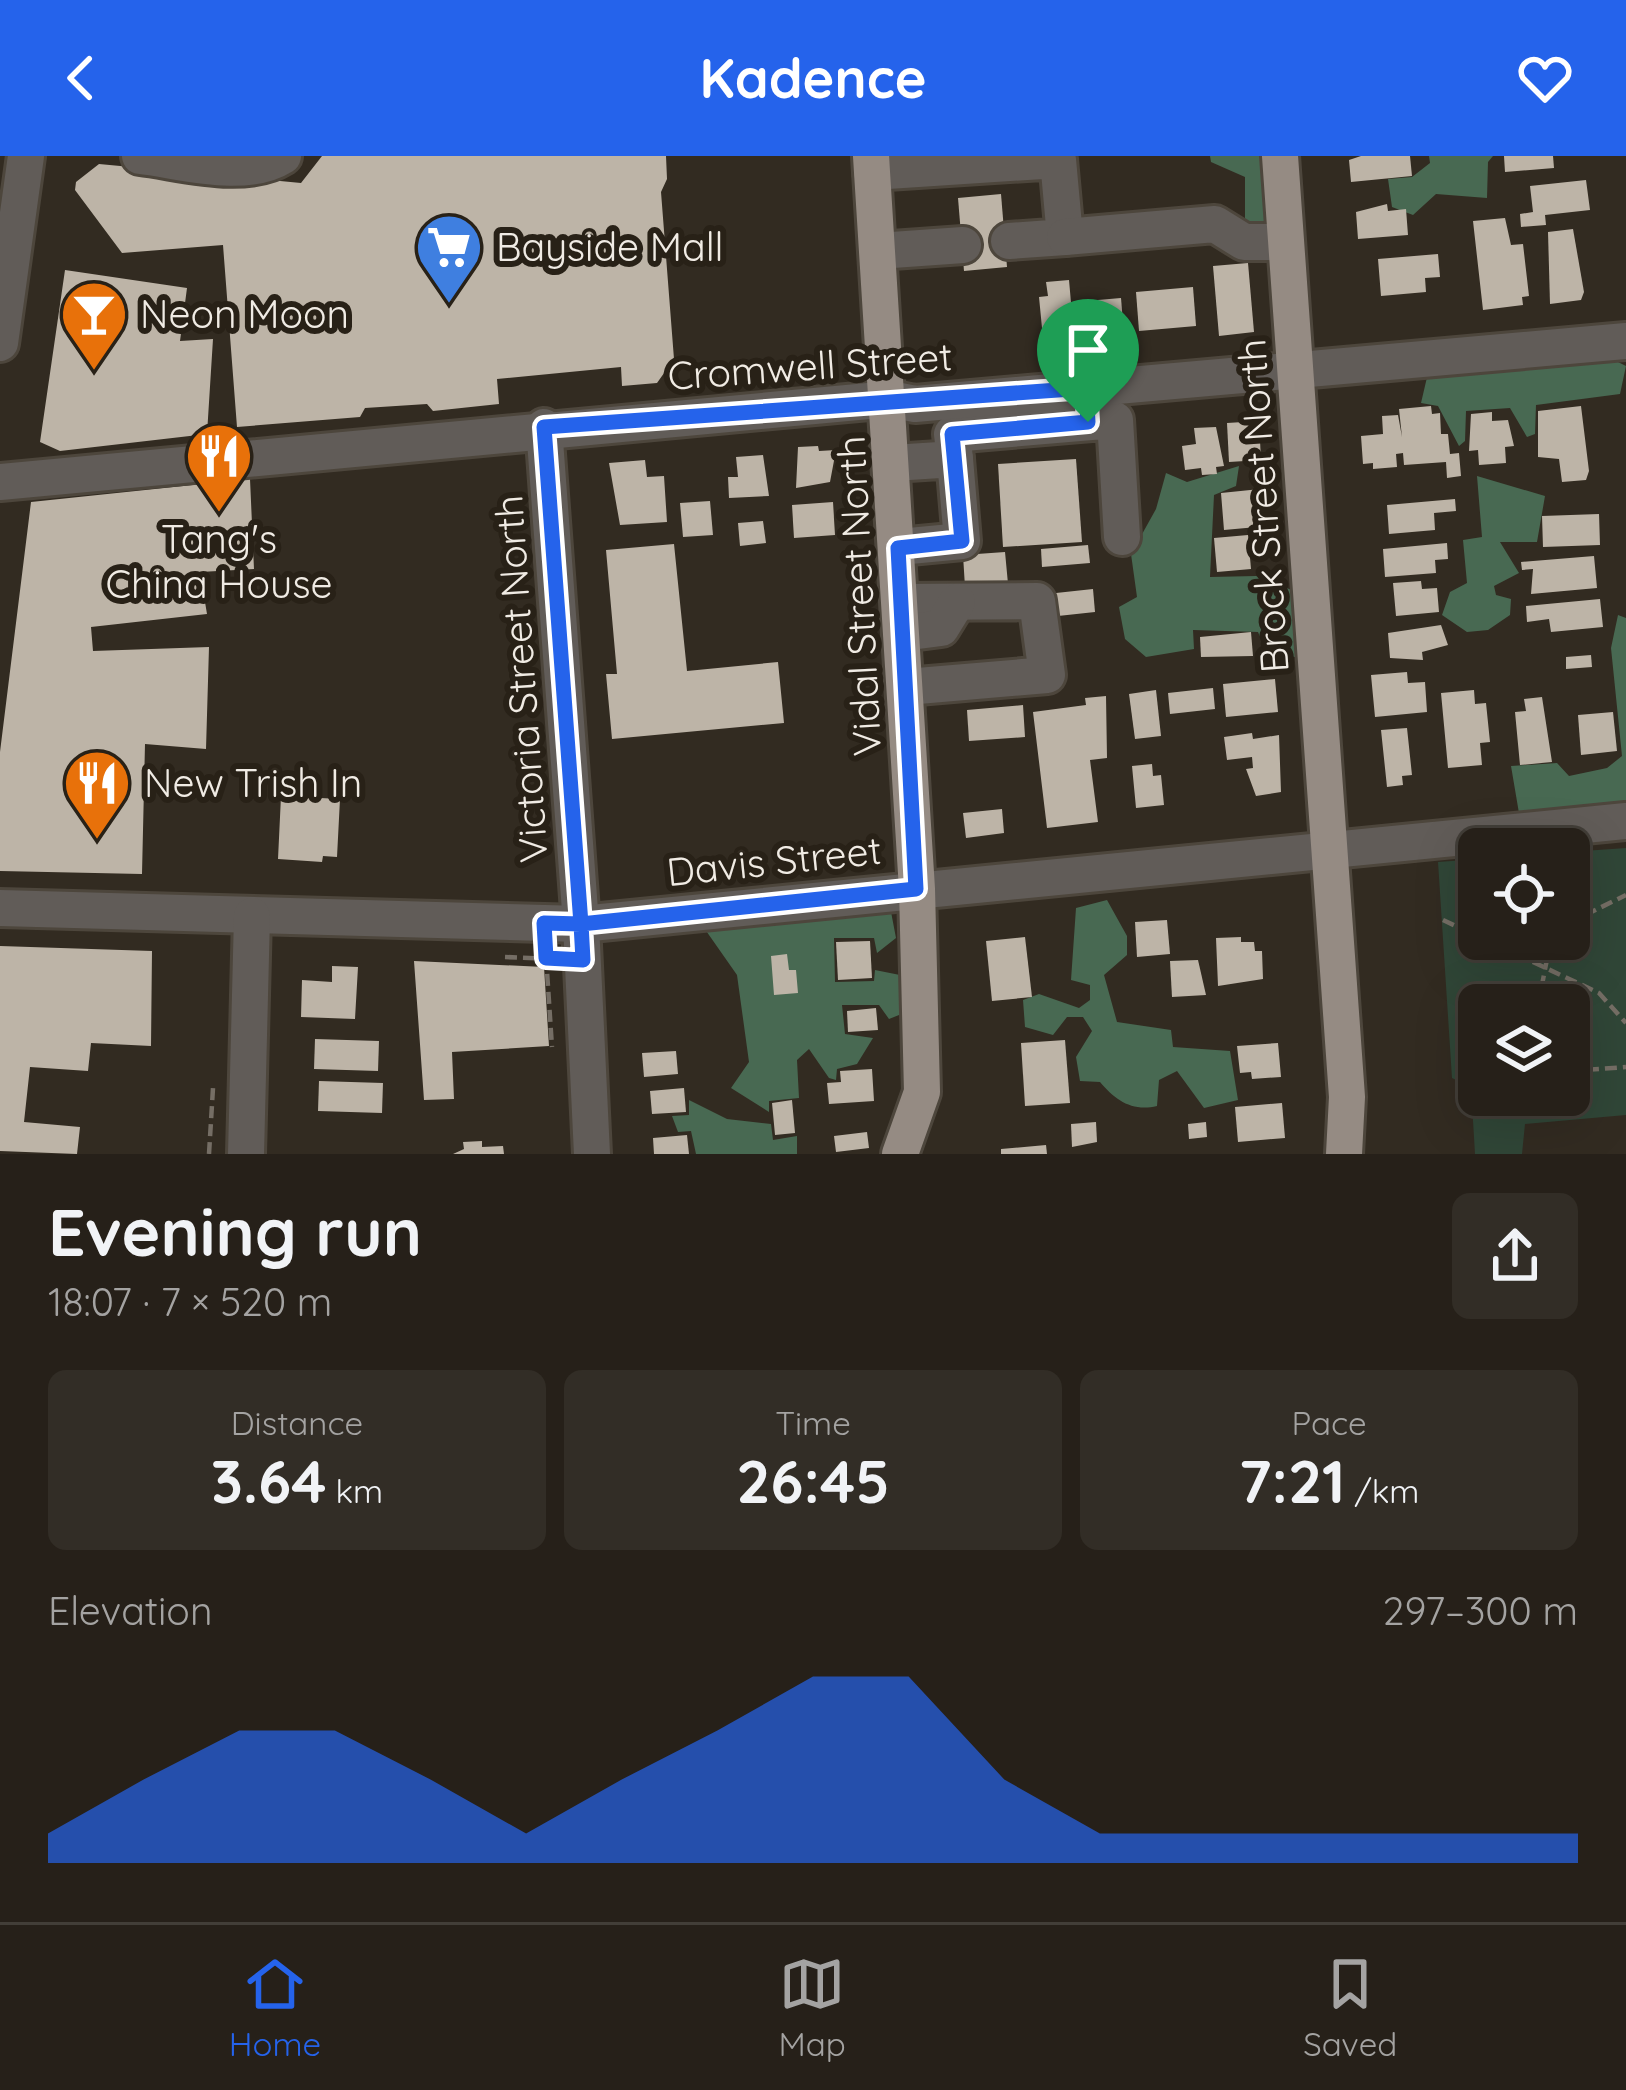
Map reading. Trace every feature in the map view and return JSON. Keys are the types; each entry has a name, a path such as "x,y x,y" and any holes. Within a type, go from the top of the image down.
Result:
{"main road":[{"name":"Brock Street North","path":"1280,156 1347,1096 1344,1154"},
{"name":"Vidal Street North","path":"872,164 903,618 922,1092 900,1154"}],"street":[{"path":"0,343 26,156"},
{"path":"140,156 226,167 270,164 283,156"},
{"path":"872,164 1058,160 1065,236"},
{"path":"1009,242 1215,224 1244,242 1286,242"},
{"path":"878,251 963,245"},
{"name":"Cromwell Street","path":"0,482 544,427 890,399 915,404 1087,405 1295,368 1626,341"},
{"path":"898,548 962,541 952,434 1087,405 1114,420 1122,537"},
{"name":"Victoria Street North","path":"544,427 563,941 592,1154"},
{"path":"893,464 955,459"},
{"path":"903,618 957,602 1037,601 1047,675 906,687"},
{"name":"Davis Street","path":"0,908 252,916 563,941 916,889 1626,821"},
{"path":"246,1154 252,916"}],"path":[{"path":"1590,913 1626,895"},
{"path":"1443,920 1458,927"},
{"path":"502,957 563,941 553,1067"},
{"path":"1533,960 1599,993 1623,1013 1626,1023"},
{"path":"1542,984 1546,960"},
{"path":"1590,1070 1626,1067"},
{"path":"209,1154 213,1086"}],"green space":[{"path":"1210,156 1273,156 1279,234 1245,230 1245,177 1211,162"},
{"path":"1429,156 1493,156 1488,162 1487,198 1436,194 1413,215 1392,207 1388,179 1412,177 1430,163"},
{"path":"1608,357 1626,366 1620,394 1536,405 1535,434 1527,437 1510,408 1466,411 1465,441 1459,446 1438,406 1421,403 1428,373"},
{"path":"1239,466 1236,486 1214,495 1210,577 1256,576 1307,596 1309,660 1266,651 1258,632 1193,630 1194,649 1146,657 1125,639 1119,607 1137,597 1131,554 1156,509 1166,473 1187,482"},
{"path":"1477,476 1545,496 1537,542 1500,542 1519,573 1494,586 1496,595 1511,599 1510,615 1488,630 1467,632 1442,615 1450,592 1467,583 1463,540 1482,537"},
{"path":"1618,615 1626,618 1626,813 1521,825 1511,766 1557,763 1569,776 1607,768 1622,756 1611,648"},
{"path":"1626,848 1626,1115 1525,1124 1522,1154 1475,1154 1473,1116 1590,1116 1590,984 1458,984 1458,1081 1452,1078 1438,862 1458,861 1458,960 1590,960 1590,851"},
{"path":"888,896 896,938 877,953 874,938 834,938 835,982 874,981 875,970 905,976 909,1011 889,1019 879,1005 842,1005 845,1034 873,1038 857,1064 837,1069 836,1080 829,1078 809,1049 797,1060 799,1098 769,1101 769,1112 731,1088 749,1062 737,975 695,915"},
{"path":"1107,900 1127,936 1127,955 1104,975 1117,1022 1171,1030 1173,1047 1230,1051 1238,1100 1204,1108 1177,1071 1159,1080 1157,1106 1132,1106 1100,1082 1080,1081 1076,1057 1092,1031 1083,1017 1067,1017 1053,1035 1025,1027 1023,1000 1039,994 1079,1008 1090,1000 1090,985 1071,980 1076,908"},
{"path":"689,1100 727,1119 771,1124 773,1140 797,1136 797,1154 696,1154 691,1131 678,1132 672,1116 689,1115"}],"building":[{"name":"Bayside Mall","path":"322,156 666,156 667,179 661,192 674,359 657,383 622,386 621,367 497,379 499,404 433,411 427,404 365,408 360,417 237,427 223,245 122,253 75,190 76,182 99,164 301,183"},
{"path":"1410,156 1412,176 1351,182 1349,160"},
{"path":"1504,156 1553,156 1554,168 1505,172"},
{"path":"1586,180 1590,210 1545,215 1546,225 1521,227 1520,214 1533,212 1530,186"},
{"path":"1001,194 1007,267 964,271 958,198"},
{"path":"1387,204 1388,211 1406,209 1408,235 1358,239 1356,212"},
{"path":"1505,218 1511,245 1523,244 1529,296 1522,297 1523,305 1483,310 1473,221"},
{"path":"1573,229 1584,292 1581,300 1550,304 1548,232"},
{"path":"1438,254 1440,277 1425,278 1426,292 1381,296 1378,259"},
{"path":"1248,263 1254,332 1219,336 1213,266"},
{"path":"65,270 187,288 180,341 213,339 207,434 60,451 40,442"},
{"path":"1069,280 1073,325 1067,325 1068,341 1052,343 1051,327 1042,328 1039,297 1048,296 1046,282"},
{"path":"1193,287 1196,326 1139,331 1136,292"},
{"path":"1121,298 1125,347 1090,350 1086,301"},
{"path":"1431,406 1432,414 1440,413 1441,434 1448,434 1450,454 1459,453 1461,476 1447,478 1446,462 1404,465 1403,453 1396,454 1397,467 1373,469 1373,463 1363,464 1361,436 1383,434 1382,416 1398,415 1402,437 1399,409"},
{"path":"1581,406 1589,471 1586,480 1562,482 1559,459 1538,457 1538,411"},
{"path":"1492,412 1492,421 1508,420 1514,446 1505,447 1506,463 1479,465 1478,450 1469,451 1471,414"},
{"path":"1259,421 1261,460 1229,462 1227,423"},
{"path":"1216,427 1224,466 1216,467 1217,474 1202,475 1201,468 1185,470 1182,446 1196,444 1194,428"},
{"path":"818,446 819,451 836,450 830,482 796,488 798,447"},
{"path":"763,455 769,496 729,498 728,477 738,477 736,457"},
{"path":"1076,459 1082,542 1003,547 998,464"},
{"path":"645,460 647,477 664,476 667,522 620,525 609,463"},
{"path":"250,479 254,569 200,572 207,614 91,627 93,651 209,647 206,749 145,744 142,874 0,871 0,752 31,502"},
{"path":"1260,489 1263,521 1257,527 1224,530 1221,493"},
{"path":"1455,499 1456,511 1434,513 1435,530 1389,534 1387,505"},
{"path":"710,501 713,535 683,537 680,503"},
{"path":"833,502 835,535 794,538 792,505"},
{"path":"1599,514 1600,545 1543,547 1542,516"},
{"path":"763,521 766,543 740,546 738,523"},
{"path":"1248,535 1251,569 1217,572 1214,538"},
{"path":"1447,543 1448,559 1435,560 1436,573 1385,577 1383,549"},
{"path":"674,544 687,671 778,662 784,723 612,739 606,674 617,674 606,550"},
{"path":"1088,545 1090,563 1042,567 1041,549"},
{"path":"1005,552 1008,584 965,587 963,555"},
{"path":"1594,556 1597,588 1531,594 1533,569 1522,570 1521,562"},
{"path":"1421,581 1422,589 1437,588 1439,612 1396,616 1393,583"},
{"path":"1093,589 1095,612 1058,616 1056,593"},
{"path":"1600,599 1603,627 1551,632 1549,619 1527,622 1526,606"},
{"path":"1441,625 1448,645 1422,652 1423,660 1390,658 1388,633"},
{"path":"1251,632 1253,656 1201,657 1200,637"},
{"path":"1591,655 1592,667 1566,669 1566,657"},
{"path":"1407,672 1408,683 1425,682 1427,712 1375,717 1371,675"},
{"path":"1275,679 1278,712 1226,717 1223,684"},
{"path":"1213,688 1215,709 1170,714 1168,693"},
{"path":"1156,690 1161,736 1135,739 1129,694"},
{"path":"1474,690 1475,704 1486,703 1490,742 1480,743 1482,765 1448,768 1441,693"},
{"path":"1106,696 1107,758 1090,760 1098,822 1047,828 1033,712 1086,705 1085,698"},
{"path":"1542,697 1552,762 1520,765 1515,712 1526,711 1524,699"},
{"path":"1023,705 1025,737 969,741 967,710"},
{"path":"1613,712 1617,751 1581,755 1578,715"},
{"path":"1407,728 1412,775 1402,776 1403,785 1387,787 1381,730"},
{"path":"1252,733 1253,739 1279,735 1281,792 1256,796 1246,769 1253,768 1252,757 1227,760 1224,737"},
{"path":"1152,764 1153,776 1161,775 1164,805 1136,808 1132,766"},
{"path":"281,796 340,799 337,857 323,856 322,862 278,859"},
{"path":"1002,809 1004,833 966,838 963,813"},
{"path":"1167,920 1170,954 1137,957 1135,922"},
{"path":"1025,937 1032,997 992,1001 986,941"},
{"path":"1241,937 1241,942 1254,942 1255,951 1262,951 1263,979 1218,986 1216,938"},
{"path":"870,941 872,978 838,980 836,942"},
{"path":"0,946 152,951 151,1046 91,1043 88,1071 30,1067 24,1122 80,1127 77,1154 0,1151"},
{"path":"787,954 789,970 796,970 798,993 774,995 771,956"},
{"path":"1198,960 1206,995 1172,997 1170,961"},
{"path":"414,961 544,967 549,1046 452,1052 454,1099 424,1100"},
{"path":"332,966 358,967 355,1019 301,1017 302,980 332,982"},
{"path":"876,1008 878,1030 848,1032 847,1011"},
{"path":"315,1039 379,1041 378,1071 314,1069"},
{"path":"1065,1040 1070,1103 1025,1106 1021,1043"},
{"path":"1278,1043 1281,1077 1252,1079 1251,1072 1240,1073 1237,1046"},
{"path":"676,1051 678,1074 644,1077 642,1053"},
{"path":"872,1069 874,1101 829,1104 827,1083 841,1082 840,1071"},
{"path":"319,1081 383,1083 382,1113 318,1111"},
{"path":"684,1088 686,1112 652,1114 650,1091"},
{"path":"792,1100 795,1133 775,1135 772,1103"},
{"path":"1282,1103 1285,1138 1238,1142 1235,1107"},
{"path":"1096,1122 1097,1142 1072,1147 1071,1124"},
{"path":"1206,1122 1207,1137 1189,1139 1188,1124"},
{"path":"867,1132 869,1148 836,1152 834,1136"},
{"path":"687,1135 689,1154 654,1154 653,1138"},
{"path":"482,1141 482,1147 503,1146 504,1154 453,1154 464,1149 463,1142"},
{"path":"1046,1145 1047,1154 1001,1154 1001,1149"}],"place":[{"name":"Bayside Mall","path":"449,306"},
{"name":"Neon Moon","path":"94,373"},
{"name":"Tang's China House","path":"219,515"},
{"name":"New Trish In","path":"97,842"}],"route":[{"path":"1088,422 952,434 962,541 898,548 916,889 581,924 583,960 546,958 544,923 581,924 544,427 890,399 915,404 1086,388 1088,422"}]}
